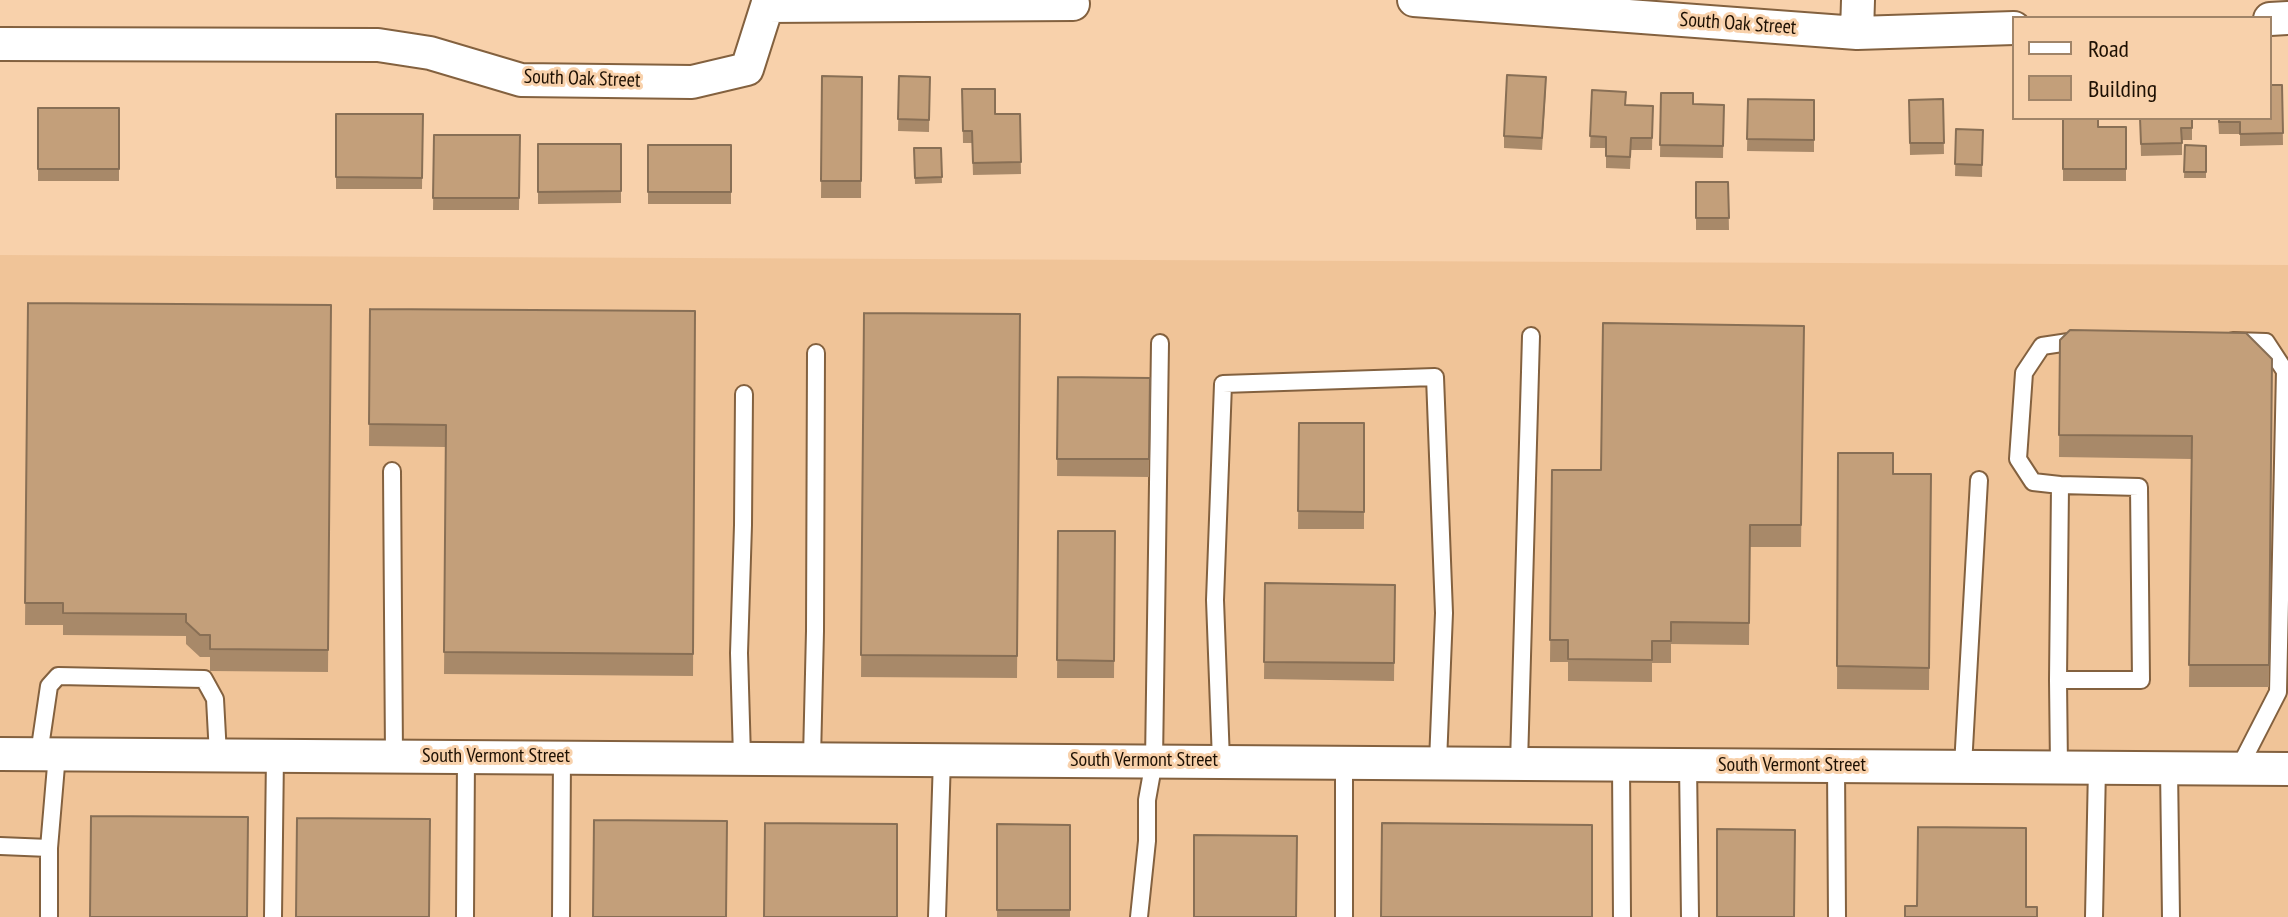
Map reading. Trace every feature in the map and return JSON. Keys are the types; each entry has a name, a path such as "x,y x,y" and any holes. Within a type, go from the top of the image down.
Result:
{"street":[{"name":"South Oak Street","path":"1414,0 1857,33 2012,28"},
{"path":"1857,33 1858,0"},
{"name":"South Oak Street","path":"0,44 378,45 430,53 521,80 692,82 747,69 767,3 1073,4"},
{"name":"South Vermont Street","path":"0,754 2288,769"}],"lane":[{"path":"1519,763 1531,336"},
{"path":"2058,680 2141,680 2139,487 2033,482 2018,459 2024,373 2042,346 2095,338"},
{"path":"2219,340 2266,342 2285,371 2278,692 2239,768"},
{"path":"1139,917 1147,841 1147,800 1154,761 1160,343"},
{"path":"812,758 816,353"},
{"path":"1221,761 1215,600 1223,384 1435,377 1444,613 1438,762"},
{"path":"742,757 739,653 744,394"},
{"path":"392,471 394,756"},
{"path":"1963,766 1979,480"},
{"path":"2059,767 2060,485"},
{"path":"49,917 49,686 58,676 204,679 215,699 218,755"},
{"path":"273,917 275,755"},
{"path":"465,917 466,756"},
{"path":"561,917 562,756"},
{"path":"937,917 942,758"},
{"path":"1344,762 1344,917"},
{"path":"1621,764 1622,917"},
{"path":"1688,764 1690,917"},
{"path":"1836,765 1837,917"},
{"path":"2094,917 2097,767"},
{"path":"2169,768 2171,917"},
{"path":"0,846 49,848"}],"shaded area":[{"path":"0,255 2288,265 2288,917 0,917"}],"building":[{"path":"1507,75 1546,77 1542,138 1504,136"},
{"path":"822,76 862,77 861,181 821,181"},
{"path":"899,76 930,77 929,120 898,119"},
{"path":"2272,85 2282,85 2283,133 2240,134 2240,122 2219,122 2272,120"},
{"path":"962,89 995,89 995,114 1020,114 1021,162 973,163 972,131 963,131"},
{"path":"1592,90 1626,92 1625,105 1653,106 1652,138 1631,138 1630,157 1606,156 1606,137 1590,136"},
{"path":"1661,93 1693,93 1693,104 1724,105 1723,146 1660,145"},
{"path":"1748,99 1814,100 1814,140 1747,139"},
{"path":"1943,99 1944,143 1910,143 1909,100"},
{"path":"38,108 119,108 119,169 38,169"},
{"path":"336,114 423,114 422,178 336,177"},
{"path":"2063,120 2098,120 2098,127 2126,127 2126,169 2063,169"},
{"path":"2140,120 2192,120 2192,128 2181,128 2182,143 2141,144"},
{"path":"1956,129 1983,130 1982,165 1955,164"},
{"path":"434,135 520,135 519,198 433,198"},
{"path":"538,144 621,144 621,191 538,192"},
{"path":"648,145 731,145 731,192 648,192"},
{"path":"2185,145 2206,146 2206,172 2184,172"},
{"path":"914,148 941,148 942,177 915,178"},
{"path":"1696,182 1728,182 1729,218 1696,218"},
{"path":"28,303 331,305 328,650 210,649 210,635 200,635 186,622 186,614 63,613 63,603 25,603"},
{"path":"370,309 695,311 693,654 444,652 446,425 369,424"},
{"path":"864,313 1020,314 1017,656 861,655"},
{"path":"1603,323 1804,326 1801,525 1750,525 1749,623 1671,622 1671,641 1652,641 1652,660 1568,659 1568,640 1550,640 1552,470 1601,470"},
{"path":"2070,330 2246,333 2272,359 2269,665 2189,665 2192,436 2059,435 2060,340"},
{"path":"1058,377 1150,378 1149,459 1057,459"},
{"path":"1299,423 1364,423 1364,512 1298,511"},
{"path":"1838,453 1893,453 1893,474 1931,474 1929,668 1837,666"},
{"path":"1058,531 1115,531 1114,661 1057,660"},
{"path":"1265,583 1395,585 1394,663 1264,662"},
{"path":"91,816 248,817 247,917 90,917"},
{"path":"297,818 430,819 429,917 296,917"},
{"path":"594,820 727,821 726,917 593,917"},
{"path":"765,823 897,824 897,917 764,917"},
{"path":"1382,823 1592,825 1592,917 1381,917"},
{"path":"997,824 1070,825 1070,910 997,910"},
{"path":"1918,827 2026,828 2026,907 2037,907 2037,917 1905,917 1905,906 1917,906"},
{"path":"1717,829 1795,830 1794,917 1717,917"},
{"path":"1194,835 1297,836 1296,917 1194,917"}]}
